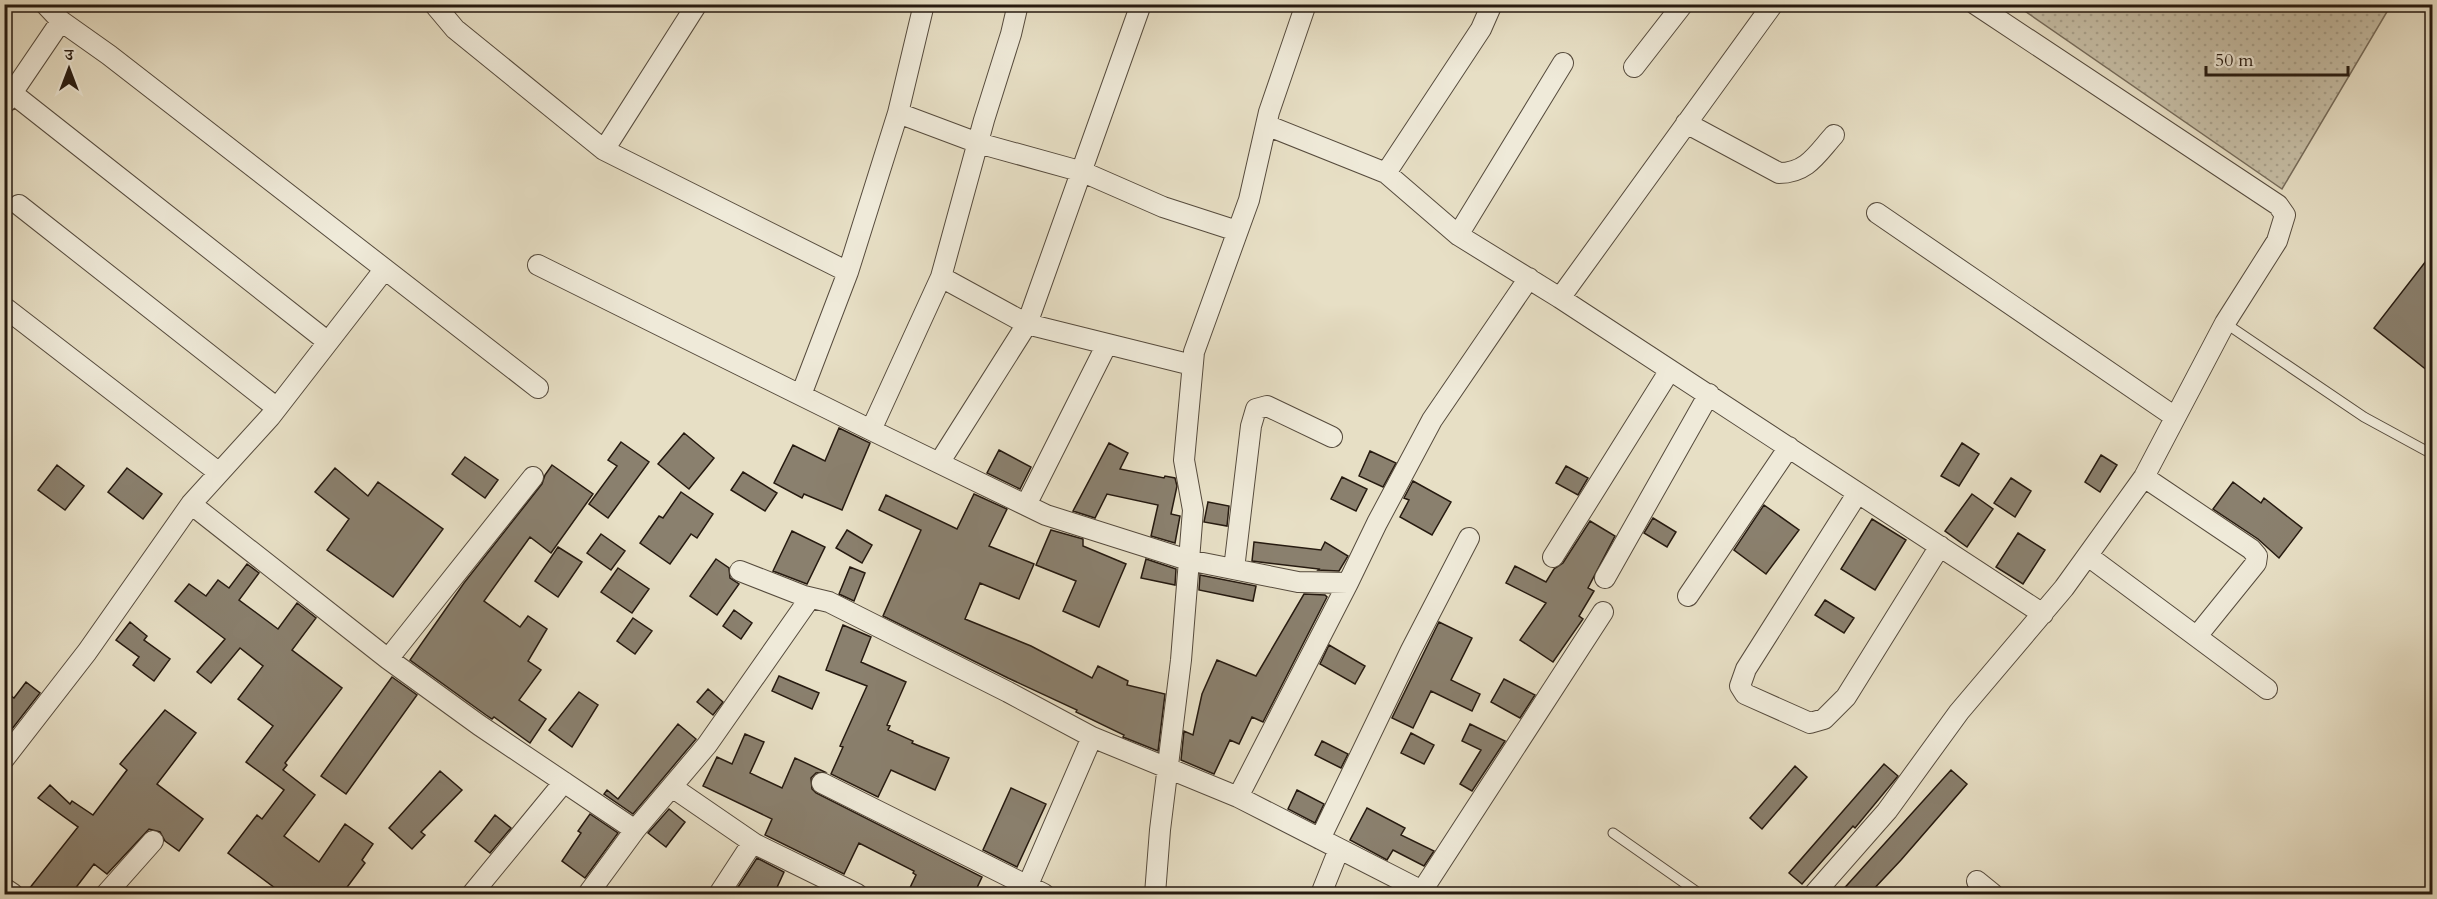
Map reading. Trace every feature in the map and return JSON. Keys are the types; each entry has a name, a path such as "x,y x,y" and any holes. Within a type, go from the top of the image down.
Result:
{"street":[{"path":"45,4 61,21 118,62 538,388"},
{"path":"434,4 455,29 604,150 848,272"},
{"path":"604,150 697,4"},
{"path":"871,430 941,277 1018,4"},
{"path":"939,463 1027,324 1141,4"},
{"path":"1155,894 1181,660 1193,510 1184,460 1194,352 1249,200 1266,125 1306,4"},
{"path":"1386,173 1481,29 1492,4"},
{"path":"1634,67 1683,4"},
{"path":"1560,298 1773,4"},
{"path":"1814,894 1887,811 1959,712 2043,614 2088,556 2144,477 2225,323 2277,241 2285,215 2283,210 1975,4"},
{"path":"801,395 848,272 898,113 921,6"},
{"path":"61,21 8,98 328,342"},
{"path":"1458,235 1563,63"},
{"path":"898,113 978,143 1083,172 1163,207 1237,231"},
{"path":"1686,123 1779,173 1791,173 1804,168 1834,135"},
{"path":"1266,125 1386,173 1458,235 1709,394 1857,494 2043,614"},
{"path":"19,205 277,408"},
{"path":"1877,213 2175,417"},
{"path":"538,265 1046,515 1188,560 1298,582 1348,583"},
{"path":"4,759 87,652 191,504 277,408 384,270"},
{"path":"941,277 1027,324 1192,365"},
{"path":"1238,797 1432,420 1528,278"},
{"path":"4,307 219,472"},
{"path":"1026,505 1107,344"},
{"path":"1553,557 1670,370"},
{"path":"1605,578 1709,394"},
{"path":"1234,569 1251,426 1256,409 1267,406 1332,437"},
{"path":"1688,596 1789,447"},
{"path":"388,659 533,477"},
{"path":"2144,477 2257,556 2256,563 2197,636"},
{"path":"1857,494 1746,669 1740,686 1745,694 1810,723 1824,719 1846,697 1940,546"},
{"path":"191,504 388,659 479,725 635,830"},
{"path":"1320,838 1411,650 1469,538"},
{"path":"2088,556 2267,689"},
{"path":"740,571 810,598 829,602 1092,737 1238,797 1421,893 1603,612"},
{"path":"588,894 635,830 707,745 810,598"},
{"path":"822,783 1032,892 1092,737"},
{"path":"472,894 564,782"},
{"path":"672,787 756,844 856,894"},
{"path":"106,894 153,841"},
{"path":"719,894 749,848 756,844"},
{"path":"1321,894 1339,849"},
{"path":"1977,881 1993,894"},
{"path":"4,888 13,894"}],"lane":[{"path":"2225,323 2364,417 2433,454"},
{"path":"1613,834 1700,894"}],"shaded area":[{"path":"2016,5 2391,5 2282,189"}],"building":[{"path":"2433,252 2433,375 2374,328"},
{"path":"839,428 870,443 842,510 804,494 802,498 774,483 793,445 825,461"},
{"path":"684,433 714,458 689,489 658,464"},
{"path":"621,442 649,462 608,518 589,504 617,466 608,460"},
{"path":"1109,443 1128,453 1120,469 1175,478 1177,486 1171,514 1180,516 1175,543 1151,536 1158,505 1107,494 1095,518 1073,511"},
{"path":"1962,443 1979,454 1959,486 1941,476"},
{"path":"999,450 1031,467 1020,489 987,473"},
{"path":"1370,451 1396,463 1383,487 1359,476"},
{"path":"2101,455 2117,465 2100,492 2085,482"},
{"path":"465,457 498,480 485,498 452,474"},
{"path":"57,465 84,486 65,510 38,490"},
{"path":"552,465 593,494 551,553 530,537 484,601 520,627 528,616 547,629 528,661 541,670 519,700 546,719 530,743 494,717 492,719 486,715 410,660 464,583 542,484"},
{"path":"1566,466 1588,478 1578,495 1556,483"},
{"path":"127,468 162,494 143,519 108,492"},
{"path":"335,468 368,496 378,482 443,529 393,597 327,550 349,519 315,492"},
{"path":"743,472 777,493 765,511 731,490"},
{"path":"1342,477 1367,489 1356,511 1331,499"},
{"path":"2011,478 2031,491 2015,517 1994,503"},
{"path":"1413,481 1451,502 1432,535 1400,517 1409,500 1404,498"},
{"path":"2233,482 2261,503 2264,498 2302,528 2279,558 2258,539 2213,509"},
{"path":"681,492 713,514 697,538 691,534 670,564 640,543 659,516 663,518"},
{"path":"974,494 1007,509 989,546 1034,564 1019,599 980,583 965,619 1031,646 1092,678 1098,666 1128,681 1127,685 1165,694 1158,751 1123,737 1124,735 1076,712 1077,710 883,616 921,530 879,510 886,495 957,529"},
{"path":"1972,494 1993,509 1967,547 1945,531"},
{"path":"1208,502 1229,506 1227,526 1204,522"},
{"path":"1764,505 1799,530 1766,574 1734,550"},
{"path":"1653,518 1676,532 1667,547 1644,533"},
{"path":"1872,519 1906,540 1875,590 1841,569"},
{"path":"1590,521 1615,536 1588,588 1594,591 1579,616 1583,619 1553,662 1520,640 1546,603 1506,583 1515,566 1546,582 1554,569 1563,563"},
{"path":"847,530 872,545 862,563 836,548"},
{"path":"1051,530 1083,539 1083,546 1126,564 1099,627 1063,611 1076,581 1036,565"},
{"path":"792,531 825,547 807,584 773,571"},
{"path":"2018,533 2045,550 2023,584 1996,567"},
{"path":"601,534 625,551 611,570 587,553"},
{"path":"1254,542 1321,550 1325,542 1348,556 1339,571 1252,561"},
{"path":"558,547 582,562 558,597 535,581"},
{"path":"716,559 729,568 730,578 739,584 717,615 690,596"},
{"path":"1146,559 1176,569 1175,585 1141,578"},
{"path":"247,564 259,573 239,600 278,629 297,603 316,618 292,650 342,688 285,763 287,765 283,770 315,795 284,836 319,862 345,824 373,844 362,860 365,863 342,894 330,889 326,894 283,894 228,853 257,815 262,819 284,790 246,762 273,726 238,699 263,666 240,648 211,683 197,672 225,639 175,601 189,584 206,596 218,580 229,588"},
{"path":"850,567 865,573 854,601 839,594"},
{"path":"618,568 649,589 632,613 601,592"},
{"path":"1200,575 1256,586 1253,601 1199,590"},
{"path":"1304,594 1327,597 1263,722 1252,717 1239,744 1230,740 1214,774 1181,760 1184,731 1193,735 1202,694 1217,660 1256,676"},
{"path":"1825,600 1854,618 1844,633 1815,615"},
{"path":"734,610 752,623 741,639 723,626"},
{"path":"633,618 652,631 635,654 617,641"},
{"path":"130,622 147,636 144,640 170,659 154,681 133,665 139,657 116,640"},
{"path":"1439,622 1472,638 1451,680 1480,694 1472,711 1431,691 1413,728 1392,718"},
{"path":"843,625 871,637 861,662 906,682 887,725 890,726 888,730 913,741 912,743 949,758 935,790 891,770 878,797 831,774 843,747 840,746 867,686 826,670"},
{"path":"1329,645 1365,666 1355,684 1320,664"},
{"path":"779,676 819,693 812,709 772,691"},
{"path":"392,677 417,695 346,794 321,776"},
{"path":"1504,679 1535,695 1520,718 1491,702"},
{"path":"26,682 40,693 12,729 4,723 4,691 14,698"},
{"path":"708,689 723,702 713,715 697,702"},
{"path":"579,692 598,705 572,747 549,730"},
{"path":"165,710 196,733 157,784 203,819 179,851 165,841 160,832 149,829 107,874 94,864 71,894 25,894 78,827 38,798 50,785 70,804 72,801 93,815 127,770 120,764"},
{"path":"678,724 696,739 633,814 604,794 607,790 618,799"},
{"path":"1470,724 1505,741 1472,791 1460,784 1481,750 1462,741"},
{"path":"1411,733 1434,745 1424,764 1401,753"},
{"path":"745,734 764,742 750,773 782,788 795,758 825,772 816,773 811,778 812,789 816,793 982,877 974,894 907,894 916,875 914,871 859,843 844,874 765,835 772,819 703,786 717,757 732,764"},
{"path":"1322,741 1348,754 1341,768 1315,755"},
{"path":"1884,764 1898,776 1855,828 1853,826 1802,884 1789,873"},
{"path":"1795,766 1807,777 1762,829 1750,818"},
{"path":"1951,770 1967,784 1901,860 1869,894 1839,894"},
{"path":"440,771 462,790 421,832 425,835 412,849 389,828"},
{"path":"1011,788 1046,804 1017,867 983,850"},
{"path":"1297,790 1324,804 1315,823 1288,809"},
{"path":"1367,808 1405,828 1401,835 1434,851 1424,866 1393,850 1387,860 1350,840"},
{"path":"669,809 685,822 666,847 648,833"},
{"path":"590,814 618,833 585,878 562,861 581,833 578,831"},
{"path":"495,815 511,828 490,853 475,841"},
{"path":"757,858 784,872 774,894 750,894 738,887"}]}
